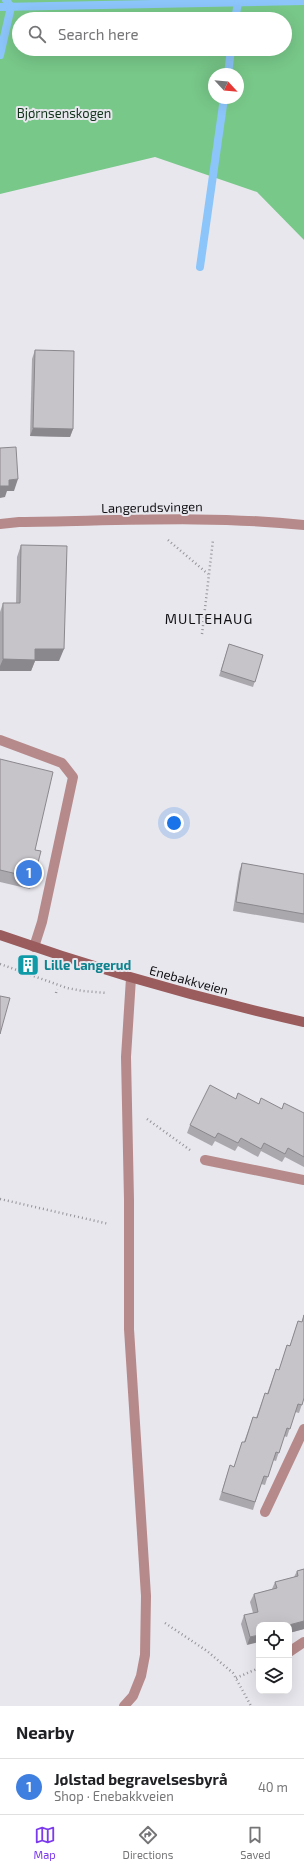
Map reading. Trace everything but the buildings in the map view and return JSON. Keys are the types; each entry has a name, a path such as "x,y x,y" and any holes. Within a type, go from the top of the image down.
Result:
{"main road":[{"name":"Enebakkveien","path":"0,934 34,947 131,978 226,1004 304,1022"}],"street":[{"name":"Langerudsvingen","path":"0,524 19,522 215,519 304,525"},
{"path":"0,740 62,763 73,777 45,907 34,947"},
{"path":"124,1706 133,1696 141,1676 146,1656 146,1612 139,1470 129,1329 126,1058 131,978"},
{"path":"205,1160 304,1180"},
{"path":"265,1512 304,1429"},
{"path":"292,1650 304,1642"}],"path":[{"path":"202,634 215,519"},
{"path":"144,520 209,574"},
{"path":"0,964 67,988 83,991 110,993 131,978"},
{"path":"56,993 57,989"},
{"path":"127,1115 138,1118 139,1115 143,1115 143,1117 202,1160 205,1160"},
{"path":"0,1199 129,1228"},
{"path":"146,1612 207,1651 233,1673 252,1706"},
{"path":"236,1678 256,1669"}],"green space":[{"name":"Bjørnsenskogen","path":"0,0 304,0 304,240 257,192 155,157 0,194"}],"waterway":[{"path":"0,55 11,7 6,0"},
{"path":"0,7 304,1"},
{"path":"236,12 238,3"},
{"path":"229,68 230,56"},
{"path":"200,267 223,104"}],"place":[{"name":"Jølstad begravelsesbyrå","path":"29,873"},
{"name":"Lille Langerud","path":"28,965"}],"district":[{"name":"MULTEHAUG","path":"209,618"}]}
